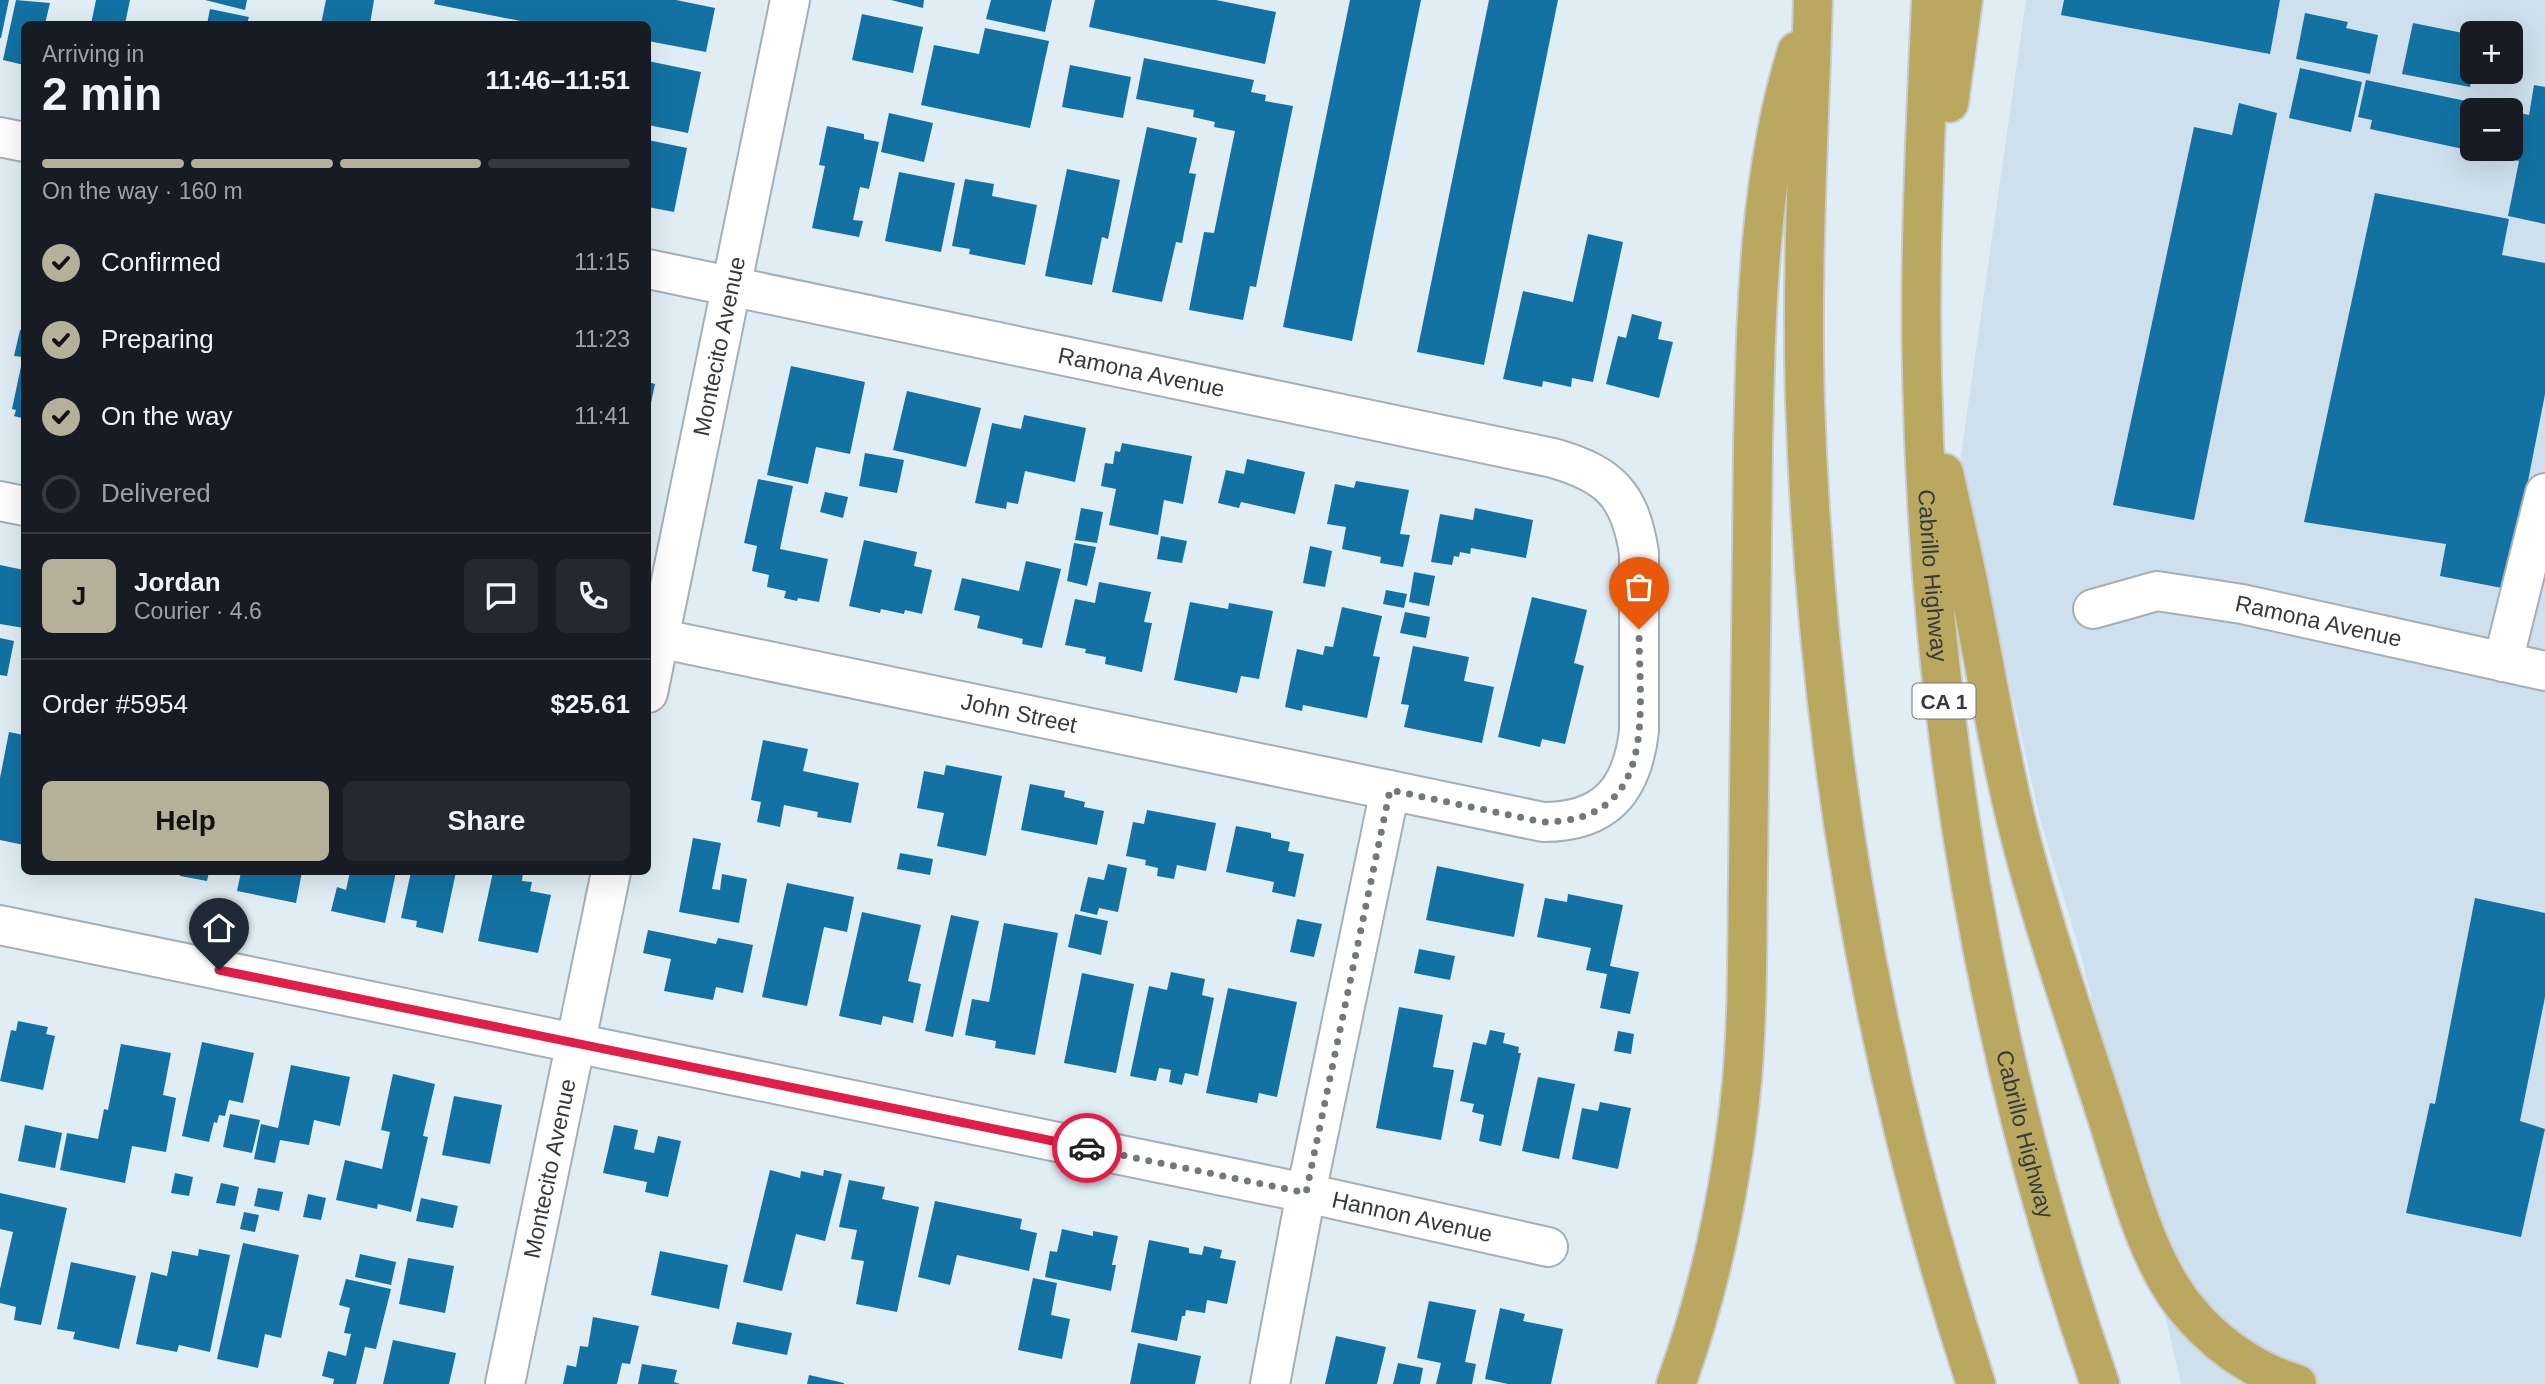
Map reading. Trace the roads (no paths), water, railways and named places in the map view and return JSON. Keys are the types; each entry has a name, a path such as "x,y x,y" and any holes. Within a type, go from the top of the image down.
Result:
{"highway":[{"name":"Cabrillo Highway","path":"1931,0 1921,292 1922,371 1928,529 1952,767 1992,996 2029,1151 2100,1384"},
{"path":"1921,292 1963,0"},
{"path":"1676,1384 1692,1341 1719,1226 1733,1159 1742,1077 1749,843 1754,397 1759,297 1771,167 1782,106 1813,3"},
{"path":"1813,3 1805,247 1805,399 1813,559 1827,717 1850,874 1883,1043 1917,1183 1976,1384"},
{"path":"1922,371 2017,823 2085,1047 2145,1231 2171,1286 2200,1324 2241,1359 2282,1380 2297,1384"}],"street":[{"name":"Montecito Avenue","path":"651,660 653,638 731,286 790,0"},
{"path":"0,138 21,142"},
{"name":"Ramona Avenue","path":"651,270 1553,458 1584,467 1612,488 1624,501"},
{"path":"2502,662 2545,493"},
{"path":"0,501 21,505"},
{"name":"John Street","path":"653,638 1543,822 1565,822 1586,817 1616,795 1628,779 1636,755 1639,730 1639,553 1636,535 1624,501"},
{"name":"Ramona Avenue","path":"2093,609 2157,591 2242,604 2545,671"},
{"path":"1270,1384 1306,1193 1390,790"},
{"name":"Montecito Avenue","path":"505,1384 610,875"},
{"name":"Hannon Avenue","path":"0,925 1306,1193 1548,1247"}]}
